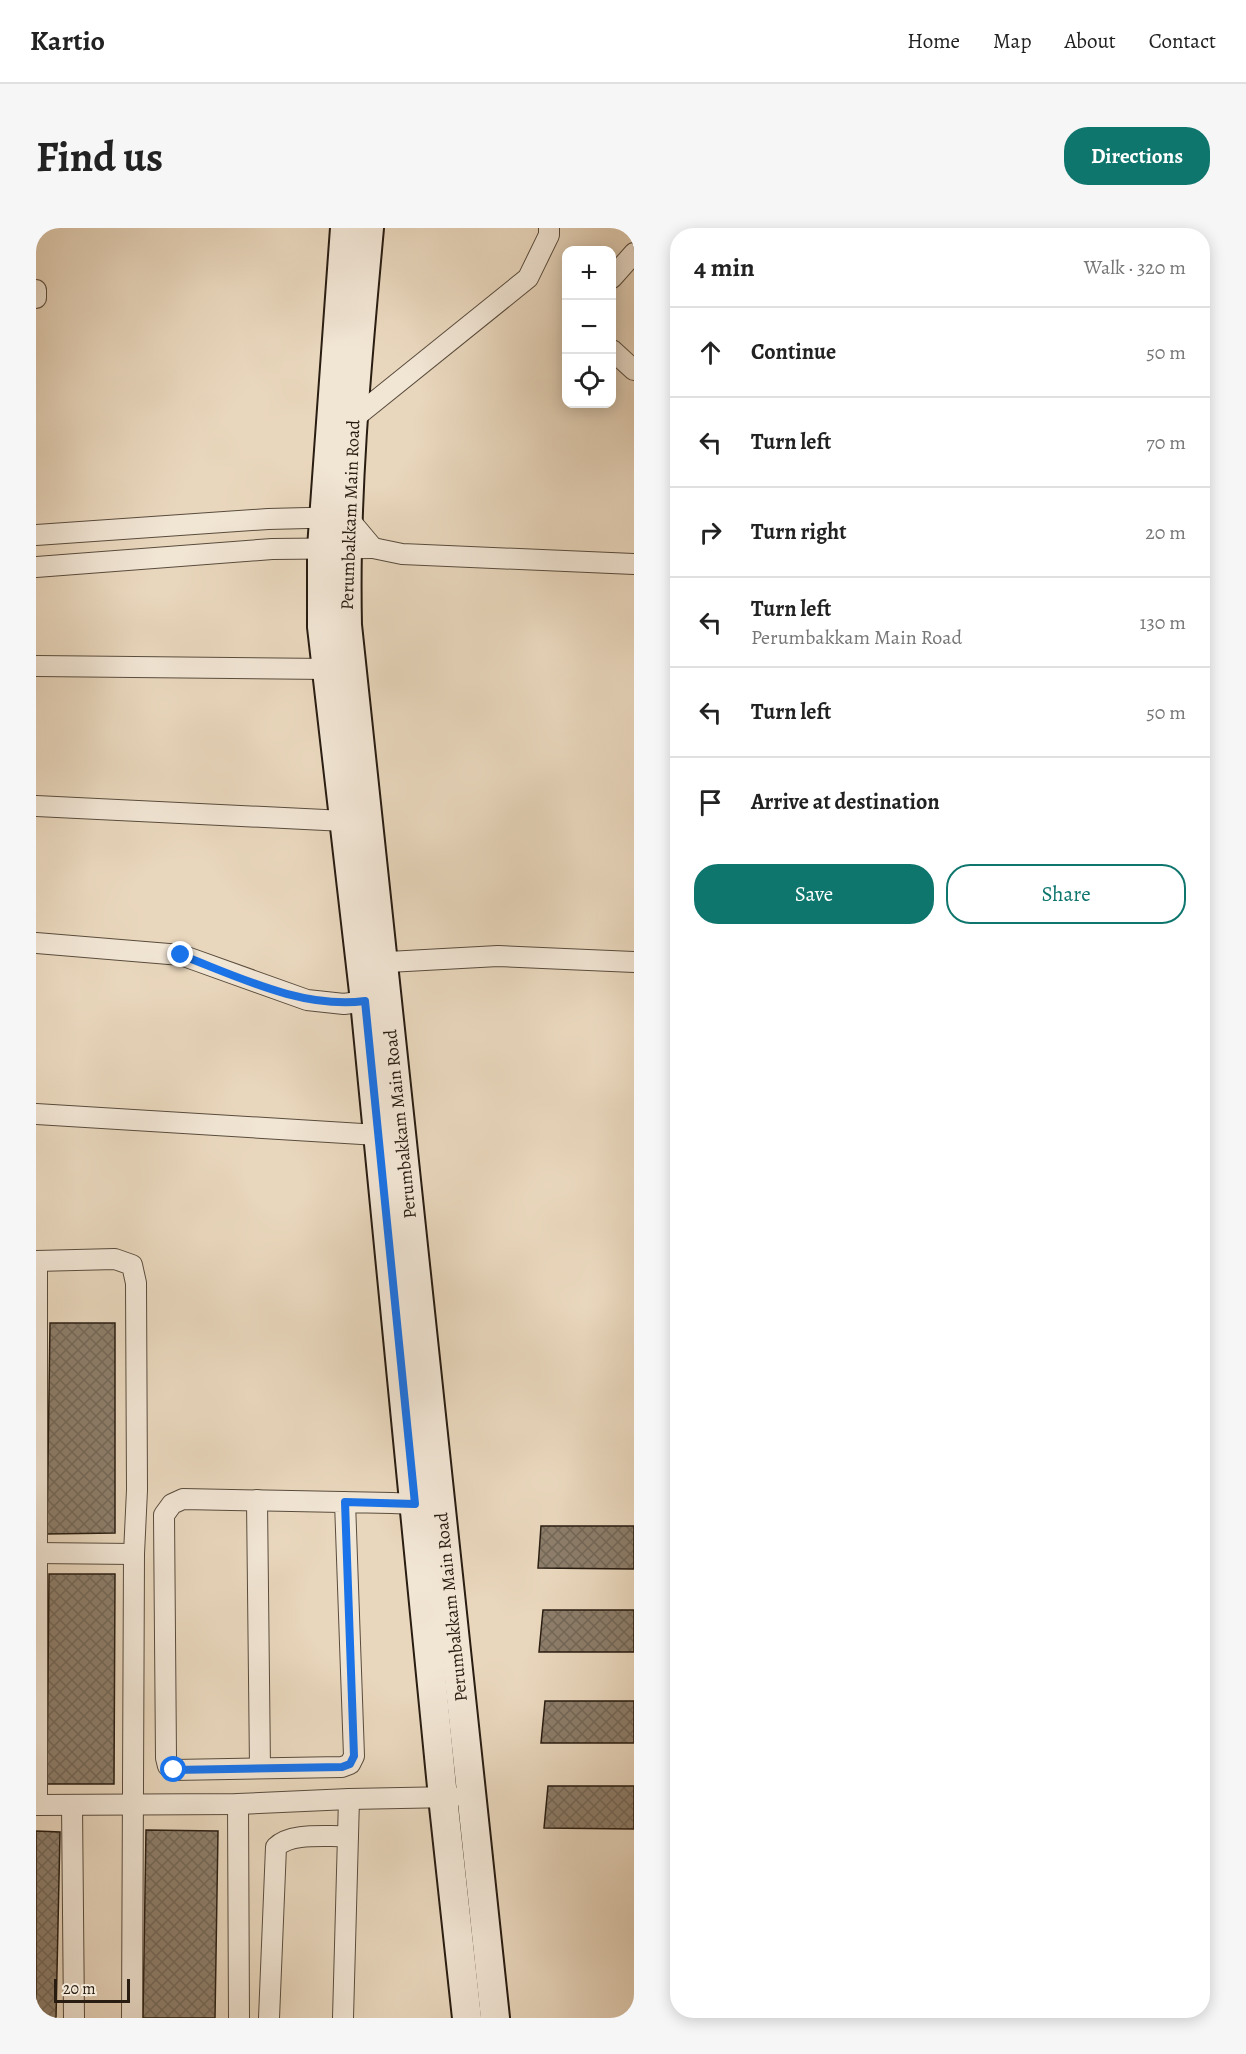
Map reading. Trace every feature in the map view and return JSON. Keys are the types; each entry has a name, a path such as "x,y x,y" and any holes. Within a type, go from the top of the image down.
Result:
{"street":[{"name":"Perumbakkam Main Road","path":"345,228 336,517 334,548 322,627 345,821 372,962 365,1001 415,1504 457,1797 495,2018"},
{"name":"Perumbakkam Main Road","path":"336,517 353,419 369,228"},
{"path":"353,419 528,278 549,235 549,228"},
{"path":"616,273 634,253"},
{"path":"36,291 36,298"},
{"path":"616,354 634,370"},
{"path":"36,535 268,519 336,517 373,548"},
{"name":"Perumbakkam Main Road","path":"334,548 346,625 372,962 457,1797 467,2018"},
{"path":"36,567 272,549 334,548 373,548 402,554 634,564"},
{"path":"36,666 328,669"},
{"path":"36,806 345,821"},
{"path":"36,943 181,955 307,1000 344,1004 365,1001"},
{"path":"372,962 498,956 634,962"},
{"path":"36,1114 378,1135"},
{"path":"132,2018 134,1805 134,1554 137,1490 136,1283 132,1265 115,1259 37,1261 36,1805 134,1805 238,1804 457,1797"},
{"path":"345,1502 354,1756 350,1764 342,1767 174,1770 168,1766 166,1758 164,1515 172,1504 183,1499 257,1500 345,1502 415,1504"},
{"path":"257,1500 260,1768"},
{"path":"37,1553 134,1554"},
{"path":"343,2018 349,1799"},
{"path":"238,1804 239,2018"},
{"path":"72,1805 74,2018"},
{"path":"269,2018 276,1847 292,1837 348,1836"}],"building":[{"path":"50,1323 115,1323 115,1533 47,1534"},
{"path":"541,1526 634,1526 634,1569 538,1568"},
{"path":"49,1574 115,1574 114,1784 47,1784"},
{"path":"543,1610 634,1610 634,1652 539,1652"},
{"path":"545,1701 634,1701 634,1743 541,1743"},
{"path":"548,1786 634,1786 634,1829 544,1828"},
{"path":"146,1830 218,1831 215,2018 143,2018"},
{"path":"36,1831 60,1832 56,2018 36,2018"}],"route":[{"path":"174,1770 342,1767 350,1764 354,1756 345,1502 415,1504 365,1001 344,1004 307,1000 181,955"}]}
